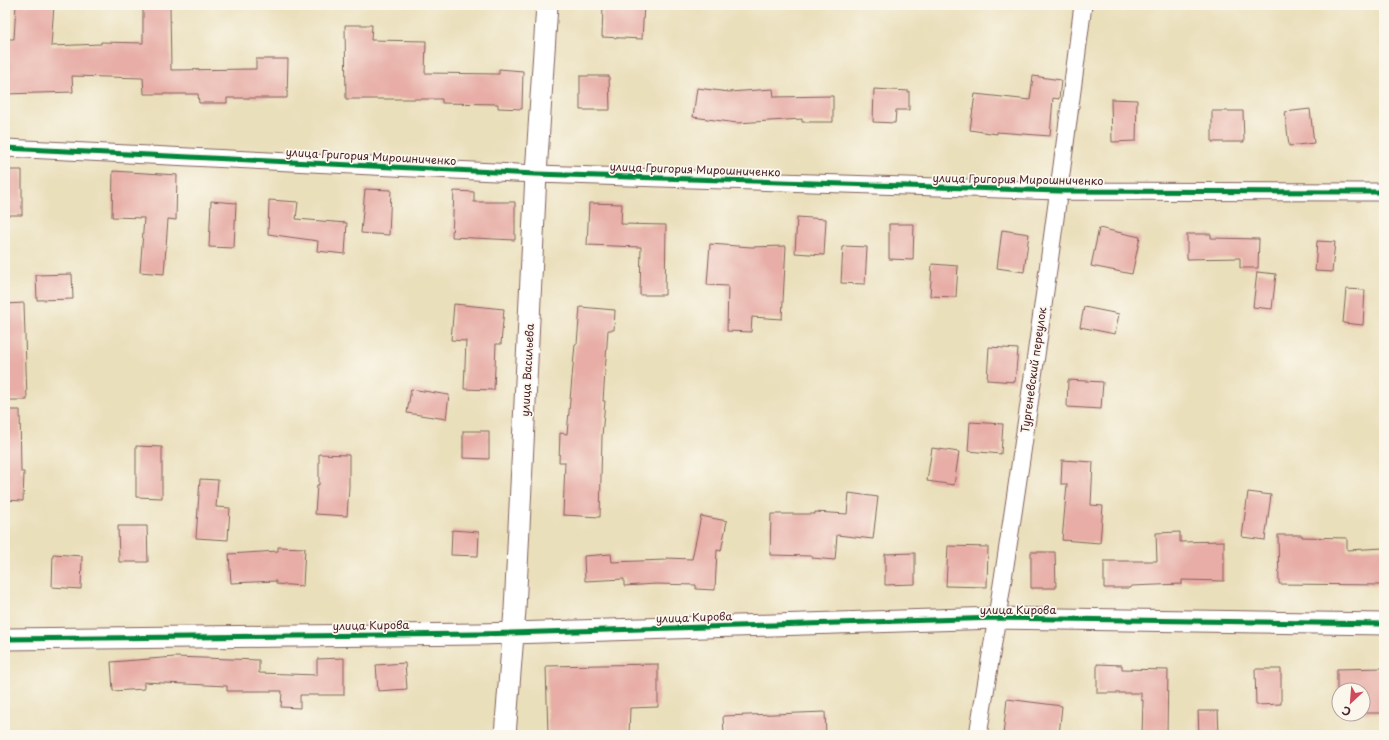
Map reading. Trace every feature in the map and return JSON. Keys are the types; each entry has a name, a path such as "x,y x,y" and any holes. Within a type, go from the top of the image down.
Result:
{"street":[{"name":"улица Васильева","path":"505,735 513,633 536,174 547,5"},
{"name":"Тургеневский переулок","path":"978,735 997,618 1060,191 1083,5"},
{"name":"улица Григория Мирошниченко","path":"5,148 536,174 1060,191 1384,192"},
{"name":"улица Кирова","path":"5,639 513,633 997,618 1384,624"}],"building":[{"path":"16,5 54,5 51,46 101,44 101,42 143,43 143,7 170,7 171,70 256,69 256,59 288,59 287,98 227,98 227,103 199,103 198,94 144,94 143,78 72,76 73,92 5,94 5,39 14,39"},
{"path":"603,5 644,5 642,39 602,37"},
{"path":"345,25 372,25 371,40 426,41 425,73 499,74 499,69 523,71 522,109 498,108 498,104 442,103 442,99 346,99"},
{"path":"580,76 609,76 610,110 580,110"},
{"path":"1033,76 1061,80 1059,99 1053,98 1050,136 997,132 997,134 970,130 975,94 1030,100"},
{"path":"697,88 729,92 773,89 774,97 833,96 833,122 802,122 802,119 737,123 693,117"},
{"path":"874,89 909,91 909,110 896,110 895,123 873,122"},
{"path":"1111,99 1137,100 1136,141 1112,142"},
{"path":"1310,109 1314,143 1289,146 1285,112"},
{"path":"1212,111 1243,111 1244,142 1212,142"},
{"path":"5,170 22,170 22,215 5,215"},
{"path":"113,171 177,175 176,220 168,219 164,274 140,272 144,218 112,217"},
{"path":"365,189 391,190 389,235 361,233"},
{"path":"454,191 474,192 474,202 515,202 515,240 452,237"},
{"path":"269,200 298,202 296,219 347,223 345,254 317,251 318,241 268,234"},
{"path":"211,201 236,203 234,248 209,247"},
{"path":"589,203 622,204 621,224 666,225 665,295 640,295 641,247 587,245"},
{"path":"797,217 826,219 824,255 795,253"},
{"path":"889,224 914,224 913,260 889,259"},
{"path":"1099,228 1140,237 1132,274 1091,266"},
{"path":"1002,230 1029,234 1024,272 997,268"},
{"path":"1187,234 1211,234 1211,238 1259,239 1258,268 1240,268 1240,258 1187,259"},
{"path":"1317,241 1335,242 1332,272 1315,271"},
{"path":"710,244 751,247 786,246 782,319 752,317 751,332 727,331 728,286 707,285"},
{"path":"843,246 867,247 865,284 841,283"},
{"path":"932,264 958,266 956,297 930,296"},
{"path":"1257,272 1276,274 1272,309 1253,307"},
{"path":"72,274 73,299 37,300 36,275"},
{"path":"1346,289 1365,290 1363,325 1343,323"},
{"path":"24,303 27,400 5,400 5,304"},
{"path":"454,304 504,309 501,344 496,344 494,390 464,389 466,341 451,340"},
{"path":"580,307 615,310 614,330 608,330 603,401 605,401 602,436 600,517 563,515 565,462 559,462 560,433 567,434 575,344 577,344"},
{"path":"1084,307 1119,314 1115,334 1080,327"},
{"path":"989,347 1018,349 1015,382 987,380"},
{"path":"1068,380 1103,382 1101,409 1067,407"},
{"path":"411,389 449,395 446,419 407,413"},
{"path":"5,410 20,410 21,472 24,472 23,501 5,500"},
{"path":"970,422 1003,424 1001,454 968,451"},
{"path":"463,431 489,431 489,459 463,458"},
{"path":"136,446 162,447 162,498 136,497"},
{"path":"932,448 959,452 954,485 927,481"},
{"path":"319,454 349,455 347,516 315,514 317,485 319,485"},
{"path":"1062,460 1093,462 1091,505 1103,506 1100,543 1062,540 1067,484 1061,484"},
{"path":"200,479 218,480 216,507 230,508 228,540 196,538"},
{"path":"1248,492 1271,495 1265,540 1242,537"},
{"path":"849,493 878,497 873,539 837,535 835,560 812,558 812,556 770,555 771,514 815,514 815,512 847,514"},
{"path":"701,516 727,521 721,551 717,550 715,590 696,589 696,585 656,584 624,586 624,579 585,581 584,556 611,554 612,562 666,560 666,558 692,559"},
{"path":"118,526 147,526 148,562 119,562"},
{"path":"452,530 479,532 478,556 451,555"},
{"path":"1180,532 1180,542 1224,541 1224,581 1182,580 1182,584 1131,586 1131,588 1104,588 1104,561 1157,561 1156,533"},
{"path":"1278,535 1347,538 1347,550 1384,548 1384,585 1279,584"},
{"path":"948,546 988,547 987,587 946,586"},
{"path":"278,547 305,548 303,586 276,584 276,581 231,583 229,554 278,551"},
{"path":"1031,552 1055,552 1056,588 1031,588"},
{"path":"915,553 915,584 885,585 885,554"},
{"path":"53,554 82,556 81,589 52,587"},
{"path":"175,657 259,660 259,673 317,675 317,659 344,658 344,695 300,695 300,708 281,707 282,691 227,691 227,686 144,682 144,689 113,691 111,662"},
{"path":"405,663 407,689 378,691 376,665"},
{"path":"658,664 658,707 630,708 629,735 548,735 546,666"},
{"path":"1097,664 1122,665 1122,669 1168,670 1167,735 1142,735 1143,700 1141,700 1141,693 1097,693"},
{"path":"1384,668 1384,713 1371,713 1371,682 1337,682 1337,669"},
{"path":"1255,669 1281,669 1281,704 1256,705"},
{"path":"1007,699 1062,706 1059,735 1003,735"},
{"path":"1198,711 1218,711 1219,734 1199,734"},
{"path":"825,712 826,735 724,735 723,716"}],"cycle path":[{"path":"5,148 536,174 1060,191 1384,192"},
{"path":"5,639 479,634 997,618 1384,624"}]}
